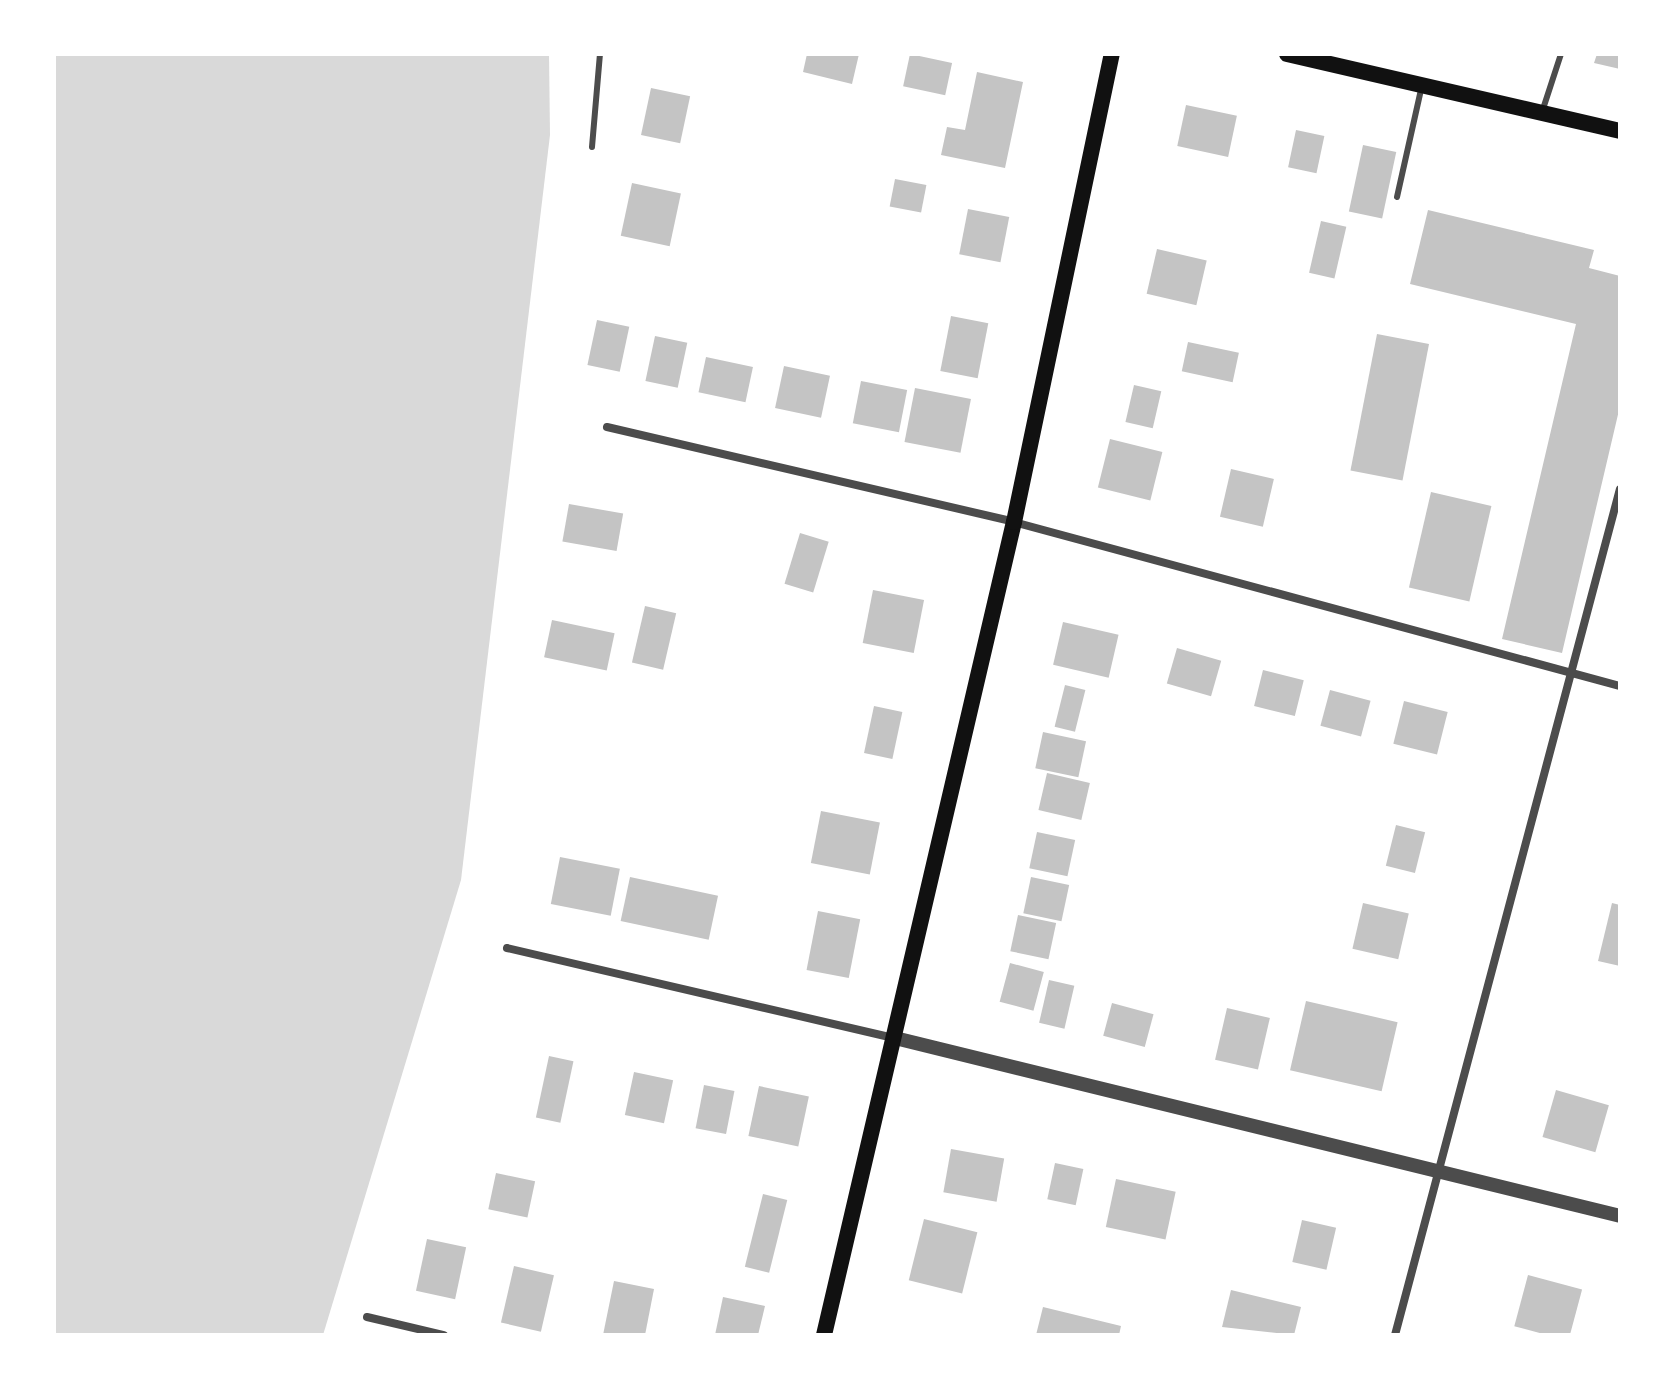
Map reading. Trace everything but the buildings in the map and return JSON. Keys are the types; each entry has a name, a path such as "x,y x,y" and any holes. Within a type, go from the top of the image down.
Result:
{"main road":[{"path":"824,1335 1014,522 1112,54"},
{"path":"1287,54 1620,131"}],"street":[{"path":"607,427 1014,522 1620,686"},
{"path":"1395,1335 1436,1171 1576,675 1620,489"},
{"path":"507,948 895,1038 1620,1216"},
{"path":"367,1317 444,1335"}],"lane":[{"path":"592,147 600,54"},
{"path":"1541,113 1561,54"},
{"path":"1397,197 1422,85"}],"shaded area":[{"path":"54,54 549,54 550,135 461,880 323,1335 54,1335"}]}
